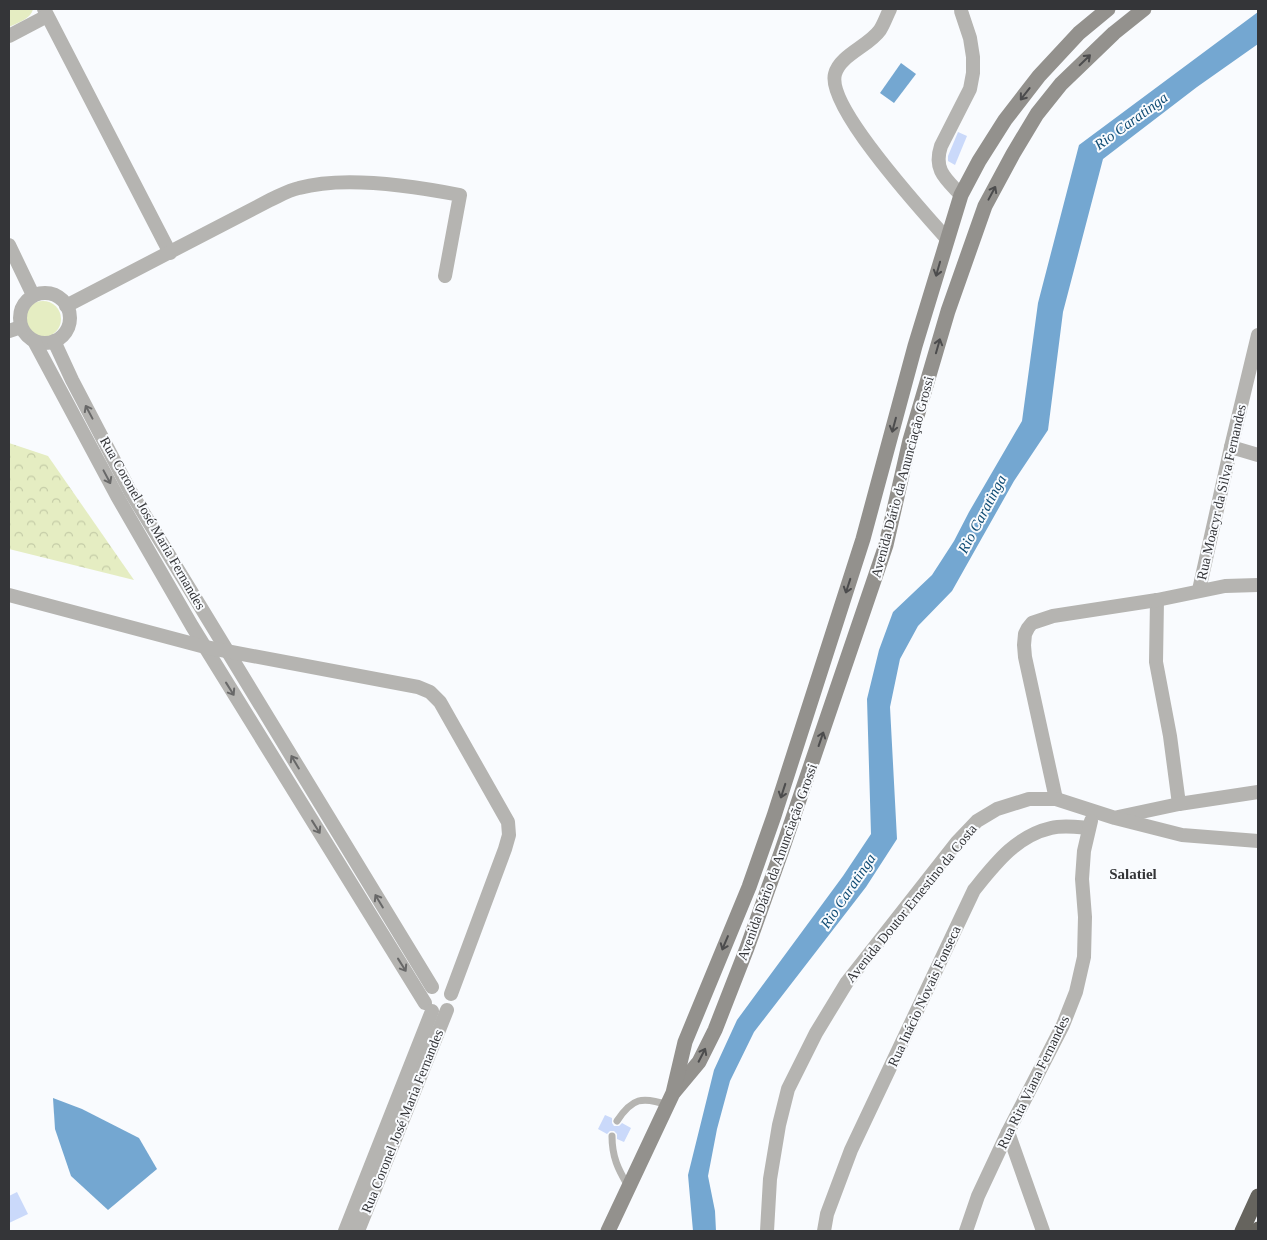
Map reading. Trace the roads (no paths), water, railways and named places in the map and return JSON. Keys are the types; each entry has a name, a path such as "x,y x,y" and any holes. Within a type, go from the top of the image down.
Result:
{"highway":[{"path":"1242,1231 1258,1196"}],"main road":[{"name":"Avenida Dário da Anunciação Grossi","path":"608,1231 670,1099 685,1042 749,887 774,816 862,539 915,346 961,195 979,160 1005,120 1039,76 1079,33 1108,9"},
{"name":"Avenida Dário da Anunciação Grossi","path":"670,1099 699,1062 715,1030 747,948 886,545 912,431 948,311 985,206 1037,114 1061,84 1114,33 1144,9"},
{"path":"862,539 886,545"}],"street":[{"path":"890,9 880,29 869,42 841,62 835,74 834,83 839,98 872,151 946,240"},
{"path":"961,195 944,177 938,166 938,156 940,146 970,89 973,73 970,38 962,11"},
{"path":"9,36 45,12 170,253"},
{"path":"66,306 270,200 298,188 321,183 411,186 460,195 445,276"},
{"path":"9,245 33,296"},
{"path":"42,293 50,294 58,297 66,306 70,319 68,327 64,335 54,341 42,343 34,341 15,329 26,300 33,296 42,293"},
{"name":"Rua Moacyr da Silva Fernandes","path":"1199,590 1258,335"},
{"path":"9,595 205,647 418,687 430,692 440,702 508,822 505,849 451,994 452,1003 447,1010 439,1013 429,1007 205,647 192,626 117,496 34,341"},
{"name":"Rua Coronel José Maria Fernandes","path":"54,341 72,380 130,491 432,987"},
{"path":"1231,447 1258,455"},
{"path":"1056,799 1024,644 1025,634 1032,624 1054,616 1157,600 1199,590 1225,586 1258,585"},
{"path":"1157,600 1156,662 1170,736 1178,804"},
{"path":"192,626 196,621 203,620 211,623"},
{"path":"1115,818 1178,804 1258,792"},
{"name":"Avenida Doutor Ernestino da Costa","path":"767,1231 770,1179 778,1124 788,1089 816,1034 847,982 957,842 977,821 997,809 1029,799 1056,799 1115,818 1182,835 1258,841"},
{"name":"Rua Rita Viana Fernandes","path":"966,1231 978,1196 1008,1132 1063,1025 1076,992 1084,957 1085,918 1082,878 1084,851 1093,811"},
{"name":"Rua Inácio Novais Fonseca","path":"824,1231 827,1214 851,1150 974,890 1002,856 1026,838 1051,828 1089,828"},
{"path":"429,1007 426,994 432,987 441,986 449,990 451,994"},
{"name":"Rua Coronel José Maria Fernandes","path":"345,1231 429,1007"},
{"name":"Rua Coronel José Maria Fernandes","path":"358,1231 447,1010"},
{"path":"1008,1132 1044,1231"}],"lane":[{"path":"617,1121 623,1111 634,1102 643,1099 670,1099"},
{"path":"612,1136 612,1147 616,1164 628,1186"}],"water":[{"name":"Rio Caratinga","path":"1258,12 1258,44 1197,87 1103,159 1063,312 1048,430 1014,481 952,591 918,626 900,659 890,707 897,839 866,887 754,1032 730,1081 717,1129 708,1176 715,1211 716,1231 693,1231 688,1175 714,1070 737,1020 843,876 871,834 867,699 879,650 893,612 932,575 954,541 1022,421 1038,303 1079,145"},
{"path":"901,63 916,74 894,103 880,93"},
{"path":"53,1098 82,1109 139,1138 157,1169 108,1210 71,1176 55,1129"}],"district":[{"name":"Salatiel","path":"1133,874"}]}
